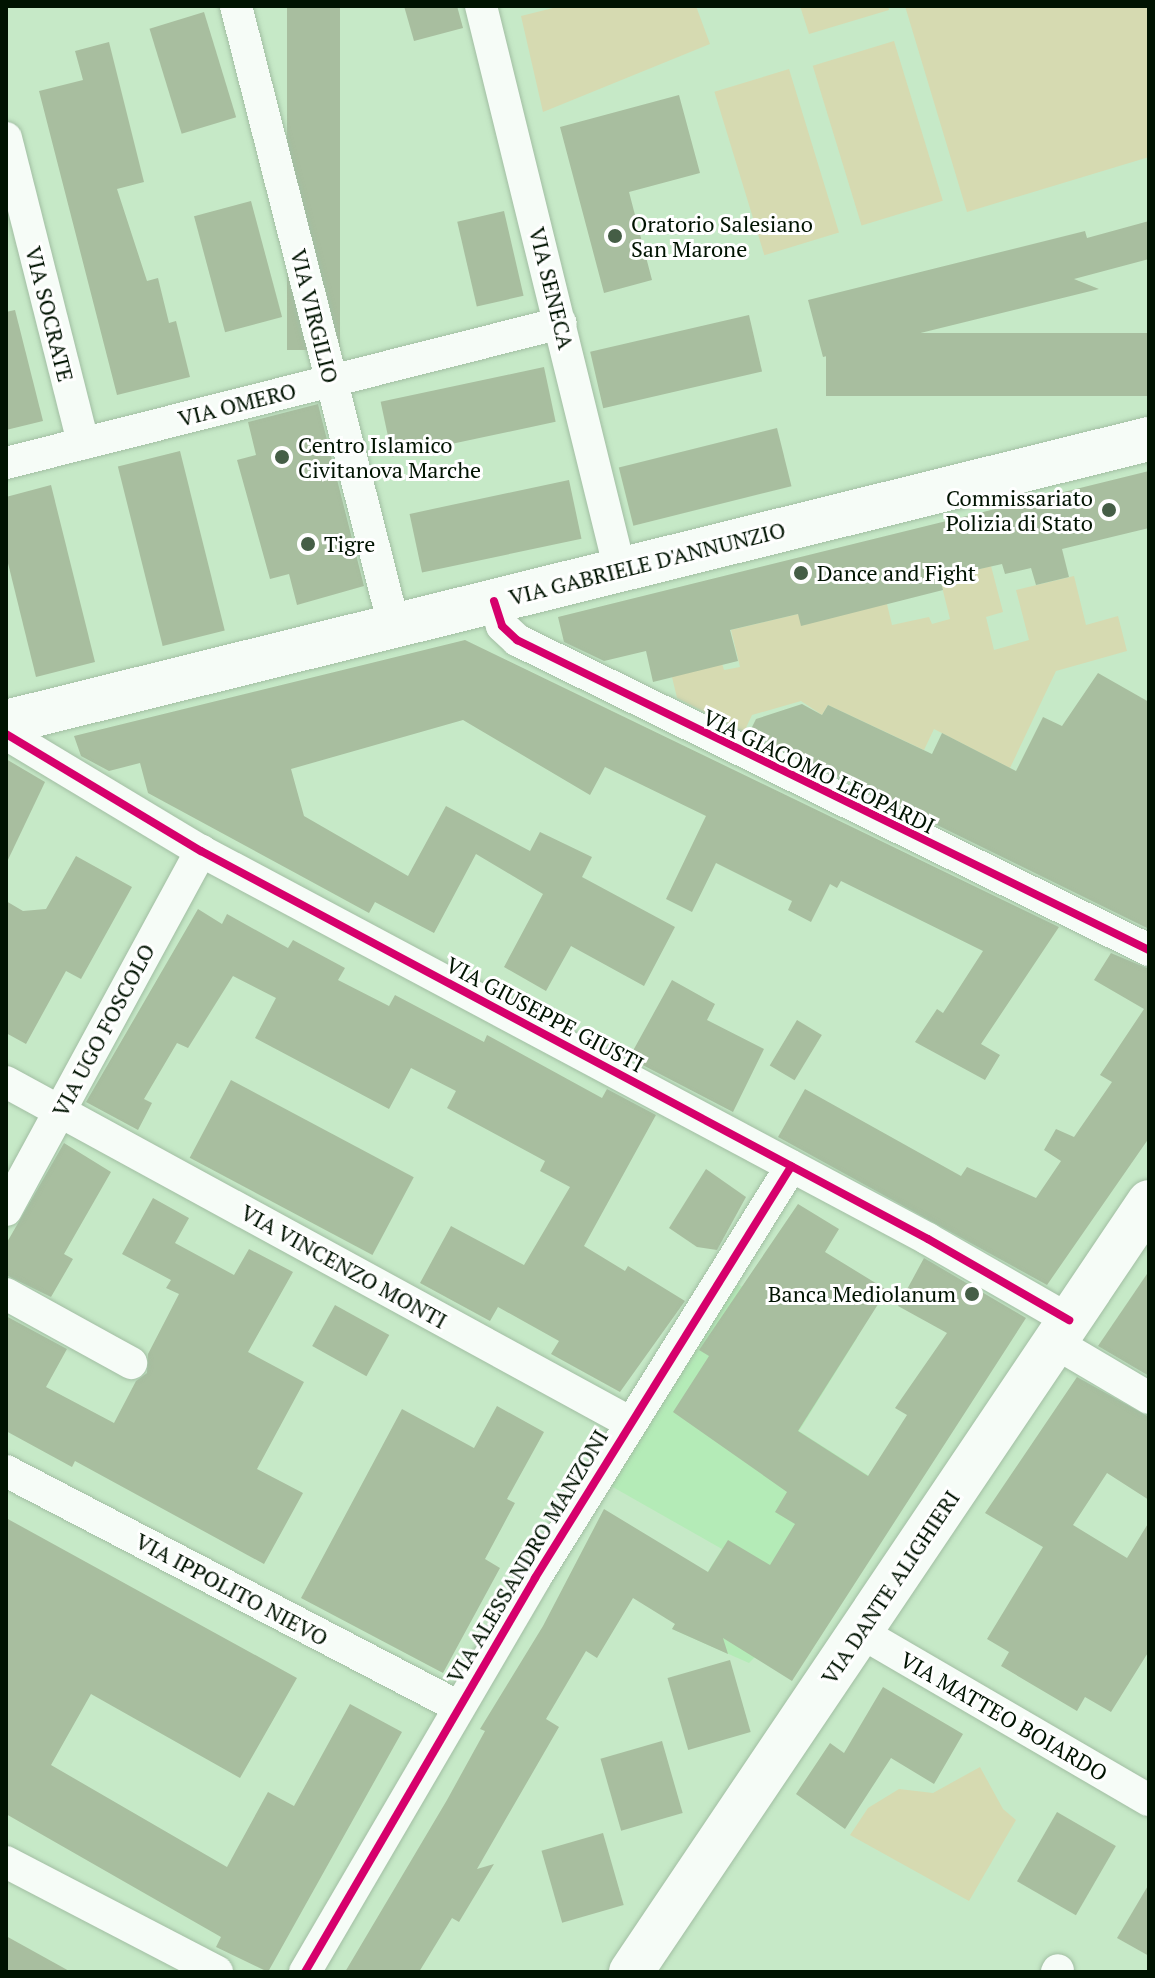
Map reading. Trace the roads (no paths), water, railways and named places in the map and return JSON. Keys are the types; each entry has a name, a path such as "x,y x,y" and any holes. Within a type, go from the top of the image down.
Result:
{"main road":[{"name":"VIA GABRIELE D'ANNUNZIO","path":"20,732 394,626 1149,439"},
{"name":"VIA DANTE ALIGHIERI","path":"631,1972 1149,1202"}],"street":[{"name":"VIA VIRGILIO","path":"236,6 394,626"},
{"name":"VIA SENECA","path":"481,6 620,570"},
{"name":"VIA SOCRATE","path":"6,138 83,443"},
{"name":"VIA OMERO","path":"6,463 561,323"},
{"name":"VIA GIACOMO LEOPARDI","path":"494,601 502,626 517,640 1149,950"},
{"name":"VIA GIUSEPPE GIUSTI","path":"20,732 201,851 791,1166 1062,1331 1149,1398"},
{"name":"VIA UGO FOSCOLO","path":"6,1210 201,851"},
{"name":"VIA VINCENZO MONTI","path":"6,1082 629,1422"},
{"name":"VIA ALESSANDRO MANZONI","path":"305,1972 457,1706 629,1422 791,1166"},
{"path":"6,1294 131,1363"},
{"name":"VIA IPPOLITO NIEVO","path":"6,1471 457,1706"},
{"name":"VIA MATTEO BOIARDO","path":"860,1632 1149,1800"},
{"path":"6,1862 217,1972"}],"place":[{"name":"Oratorio Salesiano San Marone","path":"615,236"},
{"name":"Centro Islamico Civitanova Marche","path":"282,457"},
{"name":"Commissariato Polizia di Stato","path":"1109,510"},
{"name":"Tigre","path":"308,544"},
{"name":"Dance and Fight","path":"801,573"},
{"name":"Banca Mediolanum","path":"972,1294"}]}
